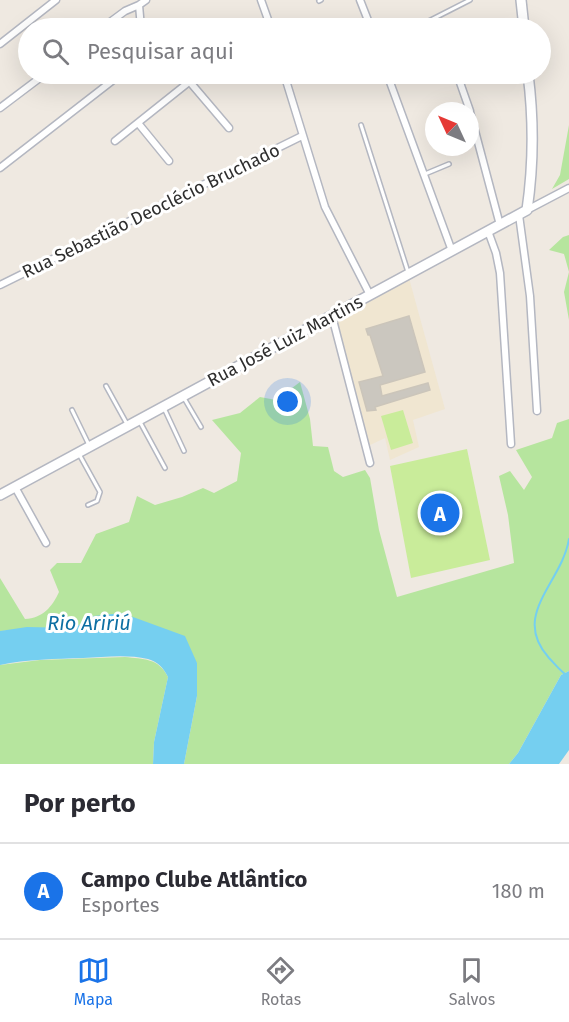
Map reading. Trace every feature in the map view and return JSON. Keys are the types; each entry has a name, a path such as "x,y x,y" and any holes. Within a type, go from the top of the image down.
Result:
{"main road":[{"path":"521,0 523,18"},
{"path":"523,213 532,172 534,140 529,84"},
{"name":"Rua José Luiz Martins","path":"0,495 523,213"}],"street":[{"path":"33,18 56,0"},
{"path":"116,18 146,0"},
{"path":"261,0 268,18"},
{"path":"360,0 366,18"},
{"path":"139,5 140,18"},
{"path":"0,44 18,30"},
{"path":"0,108 32,84"},
{"path":"0,168 108,84"},
{"path":"115,141 185,84"},
{"path":"192,84 229,128"},
{"path":"287,84 325,207 370,295"},
{"path":"391,84 452,251"},
{"path":"461,84 467,102"},
{"path":"138,123 169,161"},
{"name":"Rua Sebastião Deoclécio Bruchado","path":"0,285 302,136"},
{"path":"479,145 500,225"},
{"name":"Rua José Luiz Martins","path":"523,213 569,188"},
{"path":"523,213 537,411"},
{"path":"488,231 500,273 511,444"},
{"path":"332,316 370,463"},
{"path":"15,487 46,543"}],"lane":[{"path":"435,18 470,0"},
{"path":"361,125 409,274"},
{"path":"424,175 449,164"},
{"path":"106,386 128,426"},
{"path":"183,396 201,427"},
{"path":"164,407 184,451"},
{"path":"72,410 90,447"},
{"path":"139,420 165,468"},
{"path":"79,453 100,492 97,501 88,506"}],"shaded area":[{"path":"409,278 445,409 413,420 419,447 390,460 385,438 368,446 333,319"}],"green space":[{"path":"569,125 569,179 552,189 560,175"},
{"path":"569,235 569,272 564,254 549,250 563,237"},
{"path":"569,272 569,320 564,292"},
{"path":"300,382 310,419 313,446 328,447 334,471 343,477 365,470 370,478 379,530 397,597 514,563 508,515 499,476 510,471 524,490 532,477 516,450 552,438 557,423 569,419 569,671 561,675 518,753 509,764 184,764 197,696 197,663 94,616 74,628 0,631 0,578 25,619 42,614 50,607 59,592 50,570 57,563 81,563 96,534 129,522 137,496 155,505 203,488 214,493 237,481 241,453 212,420 240,413 260,397 276,400"},
{"path":"403,410 413,443 391,450 381,416"},
{"path":"467,449 490,560 411,578 390,466"},
{"path":"125,657 155,663 168,677 154,742 153,764 0,764 0,665 40,660"}],"water":[{"name":"Rio Aririú","path":"122,613 185,636 197,663 197,696 184,764 153,764 154,742 168,677 155,662 140,657 116,656 31,660 0,665 0,631 27,627 74,628 94,616"},
{"path":"569,671 569,750 559,764 509,764 518,753 561,675"}],"building":[{"path":"409,316 425,372 380,385 382,396 428,383 430,390 375,407 376,410 367,411 359,382 383,376 366,329"}],"waterway":[{"path":"569,539 565,555 536,613 535,627 538,642 549,658 569,677"}],"place":[{"name":"Campo Clube Atlântico","path":"440,513"}]}
